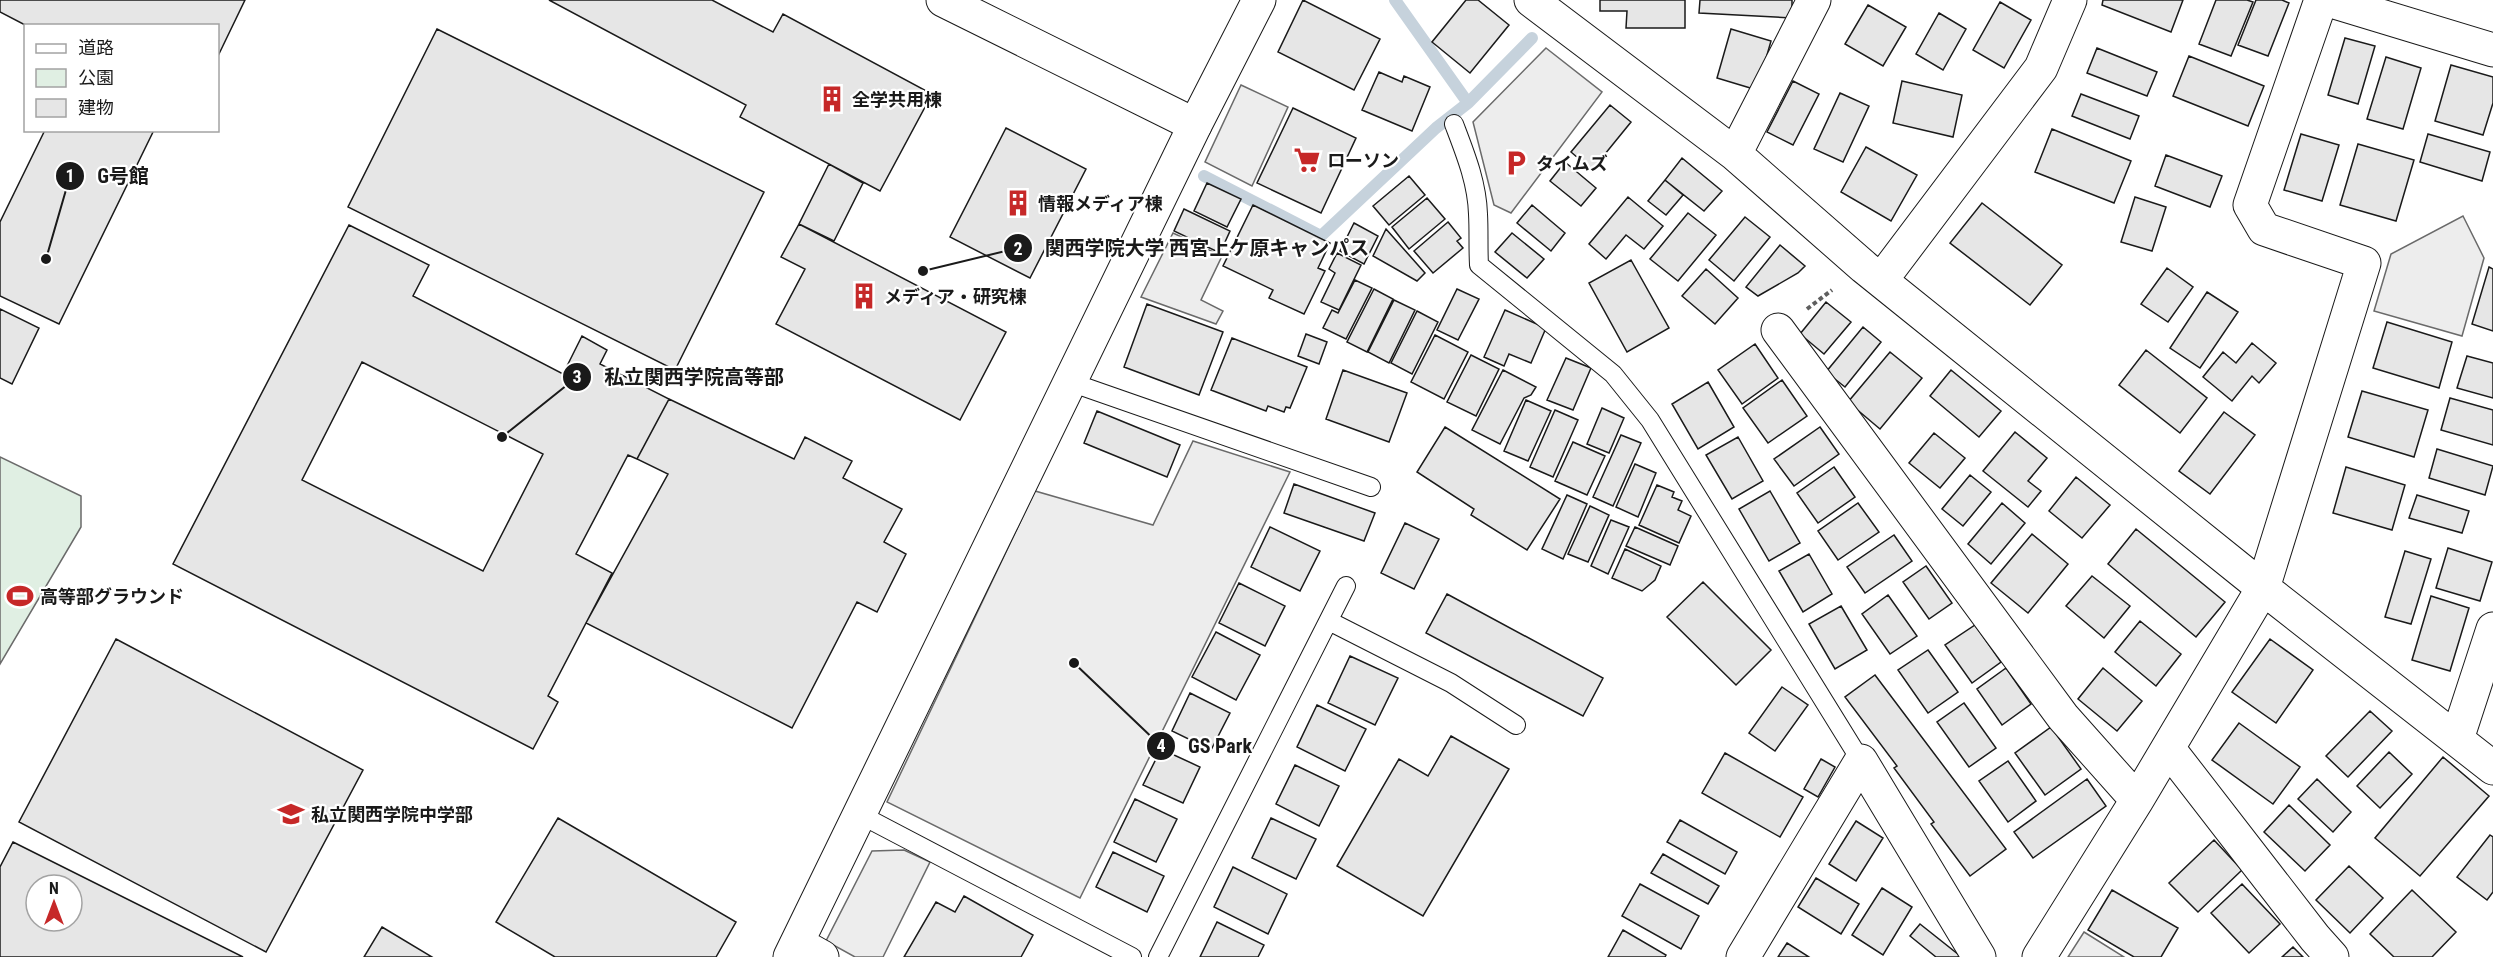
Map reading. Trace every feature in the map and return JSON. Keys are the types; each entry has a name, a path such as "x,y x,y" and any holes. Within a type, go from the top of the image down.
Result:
{"street":[{"path":"943,0 1195,125"},
{"path":"803,952 860,813 1195,125 1259,0"},
{"path":"1735,154 1814,0"},
{"path":"1873,273 2042,68 2070,0"},
{"path":"2039,957 2137,800 2263,588 2364,263 2264,229 2250,205 2321,0"},
{"path":"2328,0 2493,50"},
{"path":"1544,4 1735,154 1873,273 2263,588 2493,768"},
{"path":"1778,330 2063,717 2137,800"},
{"path":"2457,739 2493,629"},
{"path":"2168,748 2332,957"},
{"path":"1743,957 1861,761 1979,957"}],"lane":[{"path":"1454,124 1471,168 1478,213 1479,265 1613,374 1650,420 1861,761"},
{"path":"1070,382 1371,487"},
{"path":"1158,957 1346,586"},
{"path":"1329,621 1451,683 1516,725"},
{"path":"860,813 1132,957"}],"path":[{"path":"1778,330 1873,273"}],"green space":[{"name":"高等部グラウンド","path":"0,457 81,496 81,527 0,664"}],"shaded area":[{"name":"タイムズ","path":"1546,48 1602,92 1511,213 1494,205 1473,122"},
{"path":"1241,85 1288,107 1252,186 1205,162"},
{"path":"2463,216 2484,258 2462,336 2374,311 2391,254"},
{"path":"1173,233 1222,256 1201,300 1223,311 1216,324 1141,297"},
{"path":"1193,441 1290,472 1080,898 887,802 1035,491 1153,525"},
{"path":"904,850 930,862 883,957 855,957 826,941 872,851"},
{"path":"2084,932 2124,957 2068,957"}],"building":[{"path":"0,0 245,0 219,54 219,24 24,24 0,12"},
{"name":"全学共用棟","path":"549,0 712,0 773,32 783,14 932,94 880,191 740,117 746,105"},
{"path":"1303,0 1380,39 1354,90 1278,52"},
{"path":"1466,0 1478,0 1509,25 1470,73 1432,42"},
{"path":"1600,0 1685,0 1685,28 1626,28 1627,11 1600,11"},
{"path":"1700,0 1792,0 1792,18 1699,13"},
{"path":"2103,0 2183,0 2171,32 2102,5"},
{"path":"2216,0 2253,2 2231,56 2199,44"},
{"path":"2256,0 2282,0 2289,3 2268,56 2238,45"},
{"path":"2000,2 2031,20 2004,68 1973,50"},
{"path":"1868,5 1906,27 1883,66 1845,44"},
{"path":"1939,13 1966,29 1943,70 1916,54"},
{"path":"437,29 764,192 675,370 348,207"},
{"path":"1731,29 1771,41 1757,90 1717,78"},
{"path":"2345,38 2375,46 2358,104 2328,95"},
{"path":"2097,48 2157,72 2147,96 2087,73"},
{"path":"2189,56 2264,86 2248,126 2173,96"},
{"path":"2386,57 2421,68 2403,129 2367,119"},
{"path":"2451,65 2493,77 2493,103 2483,135 2435,121"},
{"path":"1379,72 1402,82 1404,76 1430,87 1412,131 1362,110"},
{"path":"1793,81 1819,94 1793,145 1767,132"},
{"path":"1902,81 1962,95 1953,137 1893,123"},
{"path":"1840,93 1869,106 1843,162 1814,149"},
{"path":"2081,94 2139,116 2130,139 2072,116"},
{"path":"1610,105 1631,122 1592,170 1571,152"},
{"name":"ローソン","path":"1293,108 1356,138 1321,213 1257,183"},
{"name":"情報メディア棟","path":"1006,128 1086,169 1030,278 950,237"},
{"path":"2052,129 2131,161 2114,203 2035,172"},
{"path":"44,132 153,132 59,324 0,296 0,222"},
{"path":"2301,134 2339,145 2322,201 2284,190"},
{"path":"2428,134 2490,152 2482,181 2420,162"},
{"path":"2358,144 2414,160 2396,221 2340,205"},
{"path":"1866,147 1917,175 1891,221 1841,192"},
{"path":"2166,155 2222,176 2210,207 2155,186"},
{"path":"1682,158 1722,191 1704,211 1665,180"},
{"path":"1565,162 1596,188 1581,206 1550,181"},
{"path":"829,164 863,183 834,241 799,224"},
{"path":"1409,176 1425,195 1389,225 1373,206"},
{"path":"1665,180 1683,195 1666,215 1648,201"},
{"path":"1207,183 1241,199 1227,227 1194,211"},
{"path":"1628,197 1663,226 1644,249 1626,235 1606,259 1589,244"},
{"path":"2135,197 2166,207 2152,251 2121,242"},
{"path":"1427,198 1445,219 1409,249 1392,227"},
{"path":"1982,203 2062,265 2030,305 1950,243"},
{"path":"1253,205 1330,243 1318,268 1325,271 1304,314 1269,298 1273,290 1223,266"},
{"path":"1532,205 1565,233 1551,251 1517,223"},
{"path":"1184,209 1230,231 1220,253 1174,231"},
{"path":"1688,213 1716,235 1678,281 1650,259"},
{"path":"1745,217 1770,237 1734,281 1709,260"},
{"path":"1448,222 1461,238 1457,241 1463,248 1433,273 1414,251"},
{"path":"1354,223 1378,236 1364,264 1340,251"},
{"name":"メディア・研究棟","path":"799,224 1006,332 960,420 776,324 805,269 781,257"},
{"path":"349,225 429,265 413,296 563,374 582,336 607,350 600,364 669,399 637,459 628,455 576,554 612,573 548,696 558,702 533,749 173,564","holes":["362,362 543,454 483,571 302,480"]},
{"path":"1386,229 1425,273 1417,281 1373,256"},
{"path":"1512,233 1544,259 1527,278 1495,252"},
{"path":"1780,245 1805,266 1798,273 1758,296 1746,287"},
{"path":"1337,253 1361,265 1339,310 1321,302 1335,273 1329,269"},
{"path":"1631,260 1669,328 1627,352 1589,283"},
{"path":"2489,267 2493,269 2493,331 2472,324"},
{"path":"2167,268 2193,287 2168,322 2141,304"},
{"path":"1706,269 1738,298 1715,324 1682,296"},
{"path":"1355,280 1372,288 1346,339 1323,328 1332,310 1338,313"},
{"path":"1374,289 1393,299 1367,352 1347,342"},
{"path":"1457,289 1479,299 1458,340 1437,330"},
{"path":"2207,292 2238,312 2200,368 2170,348"},
{"path":"1394,300 1415,310 1389,363 1368,352"},
{"path":"1826,302 1851,322 1824,354 1800,334"},
{"path":"1147,304 1223,332 1199,395 1124,367"},
{"path":"0,309 39,328 12,384 0,378"},
{"path":"1505,310 1546,328 1531,363 1509,354 1504,366 1484,357"},
{"path":"1417,311 1438,322 1412,374 1391,363"},
{"path":"2387,322 2452,342 2439,388 2373,368"},
{"path":"1863,327 1881,342 1845,387 1826,372"},
{"path":"1306,334 1327,342 1319,364 1298,356"},
{"path":"1435,335 1468,352 1444,399 1411,382"},
{"path":"1232,338 1307,367 1290,408 1286,407 1284,412 1268,406 1266,411 1211,390"},
{"path":"2252,343 2276,363 2259,383 2252,376 2232,401 2203,377 2223,352 2236,363"},
{"path":"1755,344 1778,378 1742,404 1718,370"},
{"path":"2146,350 2207,398 2180,433 2119,385"},
{"path":"1890,352 1922,378 1880,429 1848,402"},
{"path":"1471,355 1499,369 1476,416 1447,402"},
{"path":"2467,356 2493,363 2493,398 2457,388"},
{"path":"1566,358 1591,368 1573,410 1547,400"},
{"path":"1343,370 1407,393 1389,442 1326,419"},
{"path":"1503,370 1536,387 1531,395 1524,398 1500,444 1472,430"},
{"path":"1951,370 2001,411 1979,437 1930,396"},
{"path":"1782,380 1807,416 1768,443 1743,408"},
{"path":"1708,382 1734,427 1698,449 1672,404"},
{"path":"2362,391 2428,410 2414,457 2348,437"},
{"path":"2450,398 2493,410 2493,445 2441,430"},
{"path":"669,399 794,459 805,437 852,461 843,478 902,509 884,542 906,554 877,612 857,602 792,728 586,623 668,474 637,459"},
{"path":"1526,400 1551,411 1528,461 1504,451"},
{"path":"1602,408 1624,418 1609,453 1587,444"},
{"path":"1555,410 1578,420 1553,477 1530,467"},
{"path":"1097,411 1180,445 1167,477 1084,443"},
{"path":"2224,412 2255,435 2210,494 2179,471"},
{"path":"1445,427 1560,499 1527,550 1471,515 1474,509 1417,472"},
{"path":"1820,427 1839,454 1794,486 1774,459"},
{"path":"2015,432 2047,458 2028,481 2041,491 2028,507 1983,471"},
{"path":"1934,433 1965,458 1940,488 1909,463"},
{"path":"1621,435 1641,443 1613,506 1593,497"},
{"path":"1738,437 1763,481 1732,499 1706,455"},
{"path":"1573,442 1605,456 1587,495 1555,481"},
{"path":"2437,449 2493,466 2485,495 2429,478"},
{"path":"1635,464 1656,473 1638,517 1616,507"},
{"path":"1834,467 1855,497 1818,523 1797,493"},
{"path":"2346,467 2405,485 2392,530 2333,513"},
{"path":"1970,475 1991,492 1963,526 1942,509"},
{"path":"2076,477 2110,505 2082,538 2049,511"},
{"path":"1294,484 1375,513 1364,541 1284,513"},
{"path":"1657,485 1674,492 1672,497 1682,501 1678,510 1691,516 1679,543 1639,525"},
{"path":"1770,491 1800,543 1769,561 1739,509"},
{"path":"1567,495 1587,504 1563,559 1542,549"},
{"path":"2417,495 2469,511 2462,533 2409,518"},
{"path":"1858,503 1879,532 1838,560 1818,531"},
{"path":"2002,503 2025,523 1991,564 1968,544"},
{"path":"1590,506 1609,515 1588,562 1568,554"},
{"path":"1611,520 1629,527 1608,574 1591,566"},
{"path":"1405,523 1439,539 1414,589 1381,573"},
{"path":"1270,527 1320,551 1300,591 1251,567"},
{"path":"1635,527 1678,546 1670,565 1626,546"},
{"path":"2136,529 2225,602 2196,637 2108,564"},
{"path":"2032,534 2068,564 2028,613 1991,583"},
{"path":"1894,535 1912,561 1865,593 1847,567"},
{"path":"2448,548 2492,562 2480,601 2436,588"},
{"path":"1625,549 1661,566 1655,580 1642,591 1612,578"},
{"path":"2405,551 2431,559 2411,624 2385,617"},
{"path":"1809,554 1832,594 1803,612 1779,571"},
{"path":"1926,566 1952,603 1929,619 1903,582"},
{"path":"2092,576 2130,606 2104,638 2066,606"},
{"path":"1703,582 1771,650 1736,685 1667,617"},
{"path":"1239,583 1285,606 1265,646 1219,623"},
{"path":"1447,594 1603,678 1583,716 1426,633"},
{"path":"1888,595 1917,636 1890,654 1862,614"},
{"path":"2431,596 2469,608 2450,671 2412,660"},
{"path":"1841,606 1867,650 1835,669 1809,624"},
{"path":"2140,621 2181,654 2156,686 2115,652"},
{"path":"1975,625 2001,662 1972,683 1945,645"},
{"path":"1216,632 1260,655 1236,700 1192,677"},
{"path":"116,639 363,770 266,952 19,822"},
{"path":"2270,639 2313,670 2276,723 2232,692"},
{"path":"1928,650 1958,692 1928,713 1898,670"},
{"path":"1350,656 1398,678 1375,725 1328,703"},
{"path":"2006,668 2031,704 2002,725 1977,689"},
{"path":"2103,668 2142,701 2117,731 2078,699"},
{"path":"1875,675 2006,849 1970,876 1931,824 1934,822 1894,768 1897,766 1845,697"},
{"path":"1782,687 1808,705 1775,751 1749,733"},
{"path":"1190,693 1230,713 1211,750 1172,731"},
{"path":"1964,703 1996,748 1969,767 1937,722"},
{"path":"1317,705 1366,729 1345,771 1297,747"},
{"path":"2370,711 2392,731 2348,777 2326,756"},
{"path":"2239,723 2300,767 2273,804 2212,760"},
{"path":"2051,727 2081,769 2045,795 2015,753"},
{"path":"1451,736 1509,769 1423,916 1337,866 1399,759 1428,776"},
{"path":"1161,749 1200,767 1183,803 1143,785"},
{"path":"2389,752 2412,774 2380,808 2357,786"},
{"path":"1725,753 1803,797 1780,837 1702,793"},
{"path":"2443,757 2489,796 2420,876 2375,838"},
{"path":"1821,759 1835,767 1818,797 1804,789"},
{"path":"2008,761 2036,801 2008,822 1979,781"},
{"path":"1295,765 1339,786 1319,826 1276,804"},
{"path":"2087,779 2106,806 2033,858 2014,832"},
{"path":"2317,779 2351,812 2333,832 2298,799"},
{"path":"1135,799 1177,819 1156,862 1114,842"},
{"path":"2289,805 2330,845 2305,871 2264,832"},
{"path":"558,818 736,922 716,957 555,957 496,922"},
{"path":"1271,818 1316,839 1296,879 1252,858"},
{"path":"1680,820 1737,852 1725,874 1667,842"},
{"path":"1856,821 1883,838 1856,881 1829,864"},
{"path":"2490,835 2493,837 2493,892 2487,900 2457,877"},
{"path":"2214,840 2242,870 2198,912 2169,883"},
{"path":"13,842 75,873 24,873 24,933 84,933 84,878 243,957 0,957 0,867"},
{"path":"1113,852 1164,876 1147,912 1096,887"},
{"path":"1663,854 1719,886 1708,904 1651,873"},
{"path":"2349,866 2383,898 2350,933 2316,900"},
{"path":"1233,867 1287,894 1268,934 1214,907"},
{"path":"1816,878 1859,904 1841,934 1798,907"},
{"path":"1640,884 1699,916 1681,949 1622,916"},
{"path":"2242,884 2280,924 2249,953 2211,913"},
{"path":"1882,888 1912,907 1883,955 1852,935"},
{"path":"2112,890 2178,928 2161,957 2134,957 2088,930"},
{"path":"2412,890 2456,932 2432,957 2394,957 2370,934"},
{"path":"964,896 1033,935 1021,957 904,957 936,902 955,912"},
{"path":"1217,922 1264,945 1258,957 1200,957"},
{"path":"1920,924 1959,955 1958,957 1936,957 1910,936"},
{"path":"382,927 432,957 364,957"},
{"path":"1623,930 1666,955 1665,957 1608,957"},
{"path":"1787,943 1809,957 1778,957"},
{"path":"2293,947 2303,957 2282,957"}],"waterway":[{"path":"1395,0 1468,103 1532,38"},
{"path":"1204,176 1321,236 1436,128 1468,103"}],"place":[{"name":"全学共用棟","path":"832,99"},
{"name":"ローソン","path":"1307,160"},
{"name":"タイムズ","path":"1516,163"},
{"name":"情報メディア棟","path":"1018,203"},
{"name":"G号館","path":"46,259"},
{"name":"関西学院大学 西宮上ケ原キャンパス","path":"923,271"},
{"name":"メディア・研究棟","path":"864,296"},
{"name":"私立関西学院高等部","path":"502,437"},
{"name":"高等部グラウンド","path":"20,596"},
{"name":"GS Park","path":"1074,663"},
{"name":"私立関西学院中学部","path":"291,814"}]}
